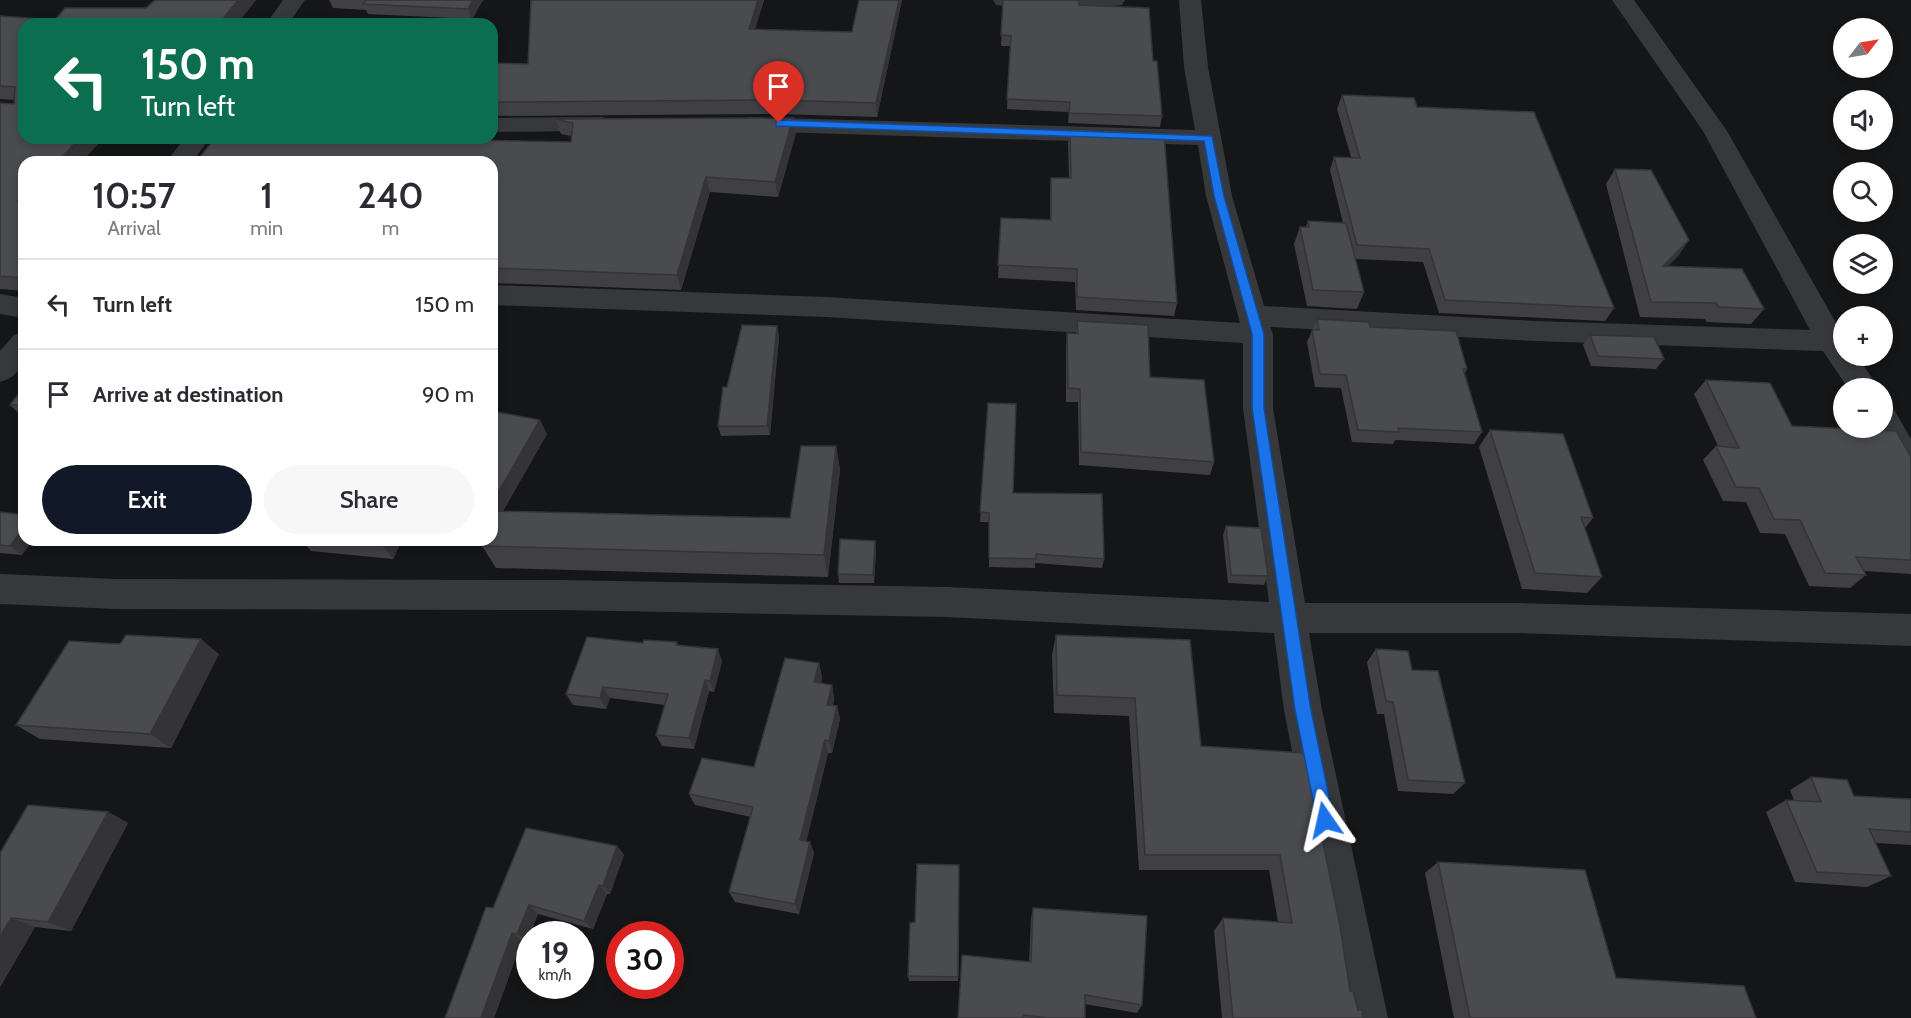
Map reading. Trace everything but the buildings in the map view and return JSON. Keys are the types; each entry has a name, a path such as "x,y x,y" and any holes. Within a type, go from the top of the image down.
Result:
{"street":[{"path":"281,18 294,0"},
{"path":"1004,0 1114,0"},
{"path":"1190,0 1196,67 1219,196 1256,325 1258,408 1303,710 1366,1018"},
{"path":"1623,0 1715,131 1831,340 1857,378"},
{"path":"498,125 629,124"},
{"path":"721,124 791,124 1208,138"},
{"path":"183,156 193,144"},
{"path":"498,295 1256,325 1831,340"},
{"path":"0,304 18,307"},
{"path":"0,371 18,349"},
{"path":"1893,435 1911,467"},
{"path":"0,589 116,594 561,595 946,602 1289,618 1518,618 1911,630"}],"route":[{"path":"779,123 1208,138 1219,196 1258,334 1258,408 1303,710 1325,820"}]}
